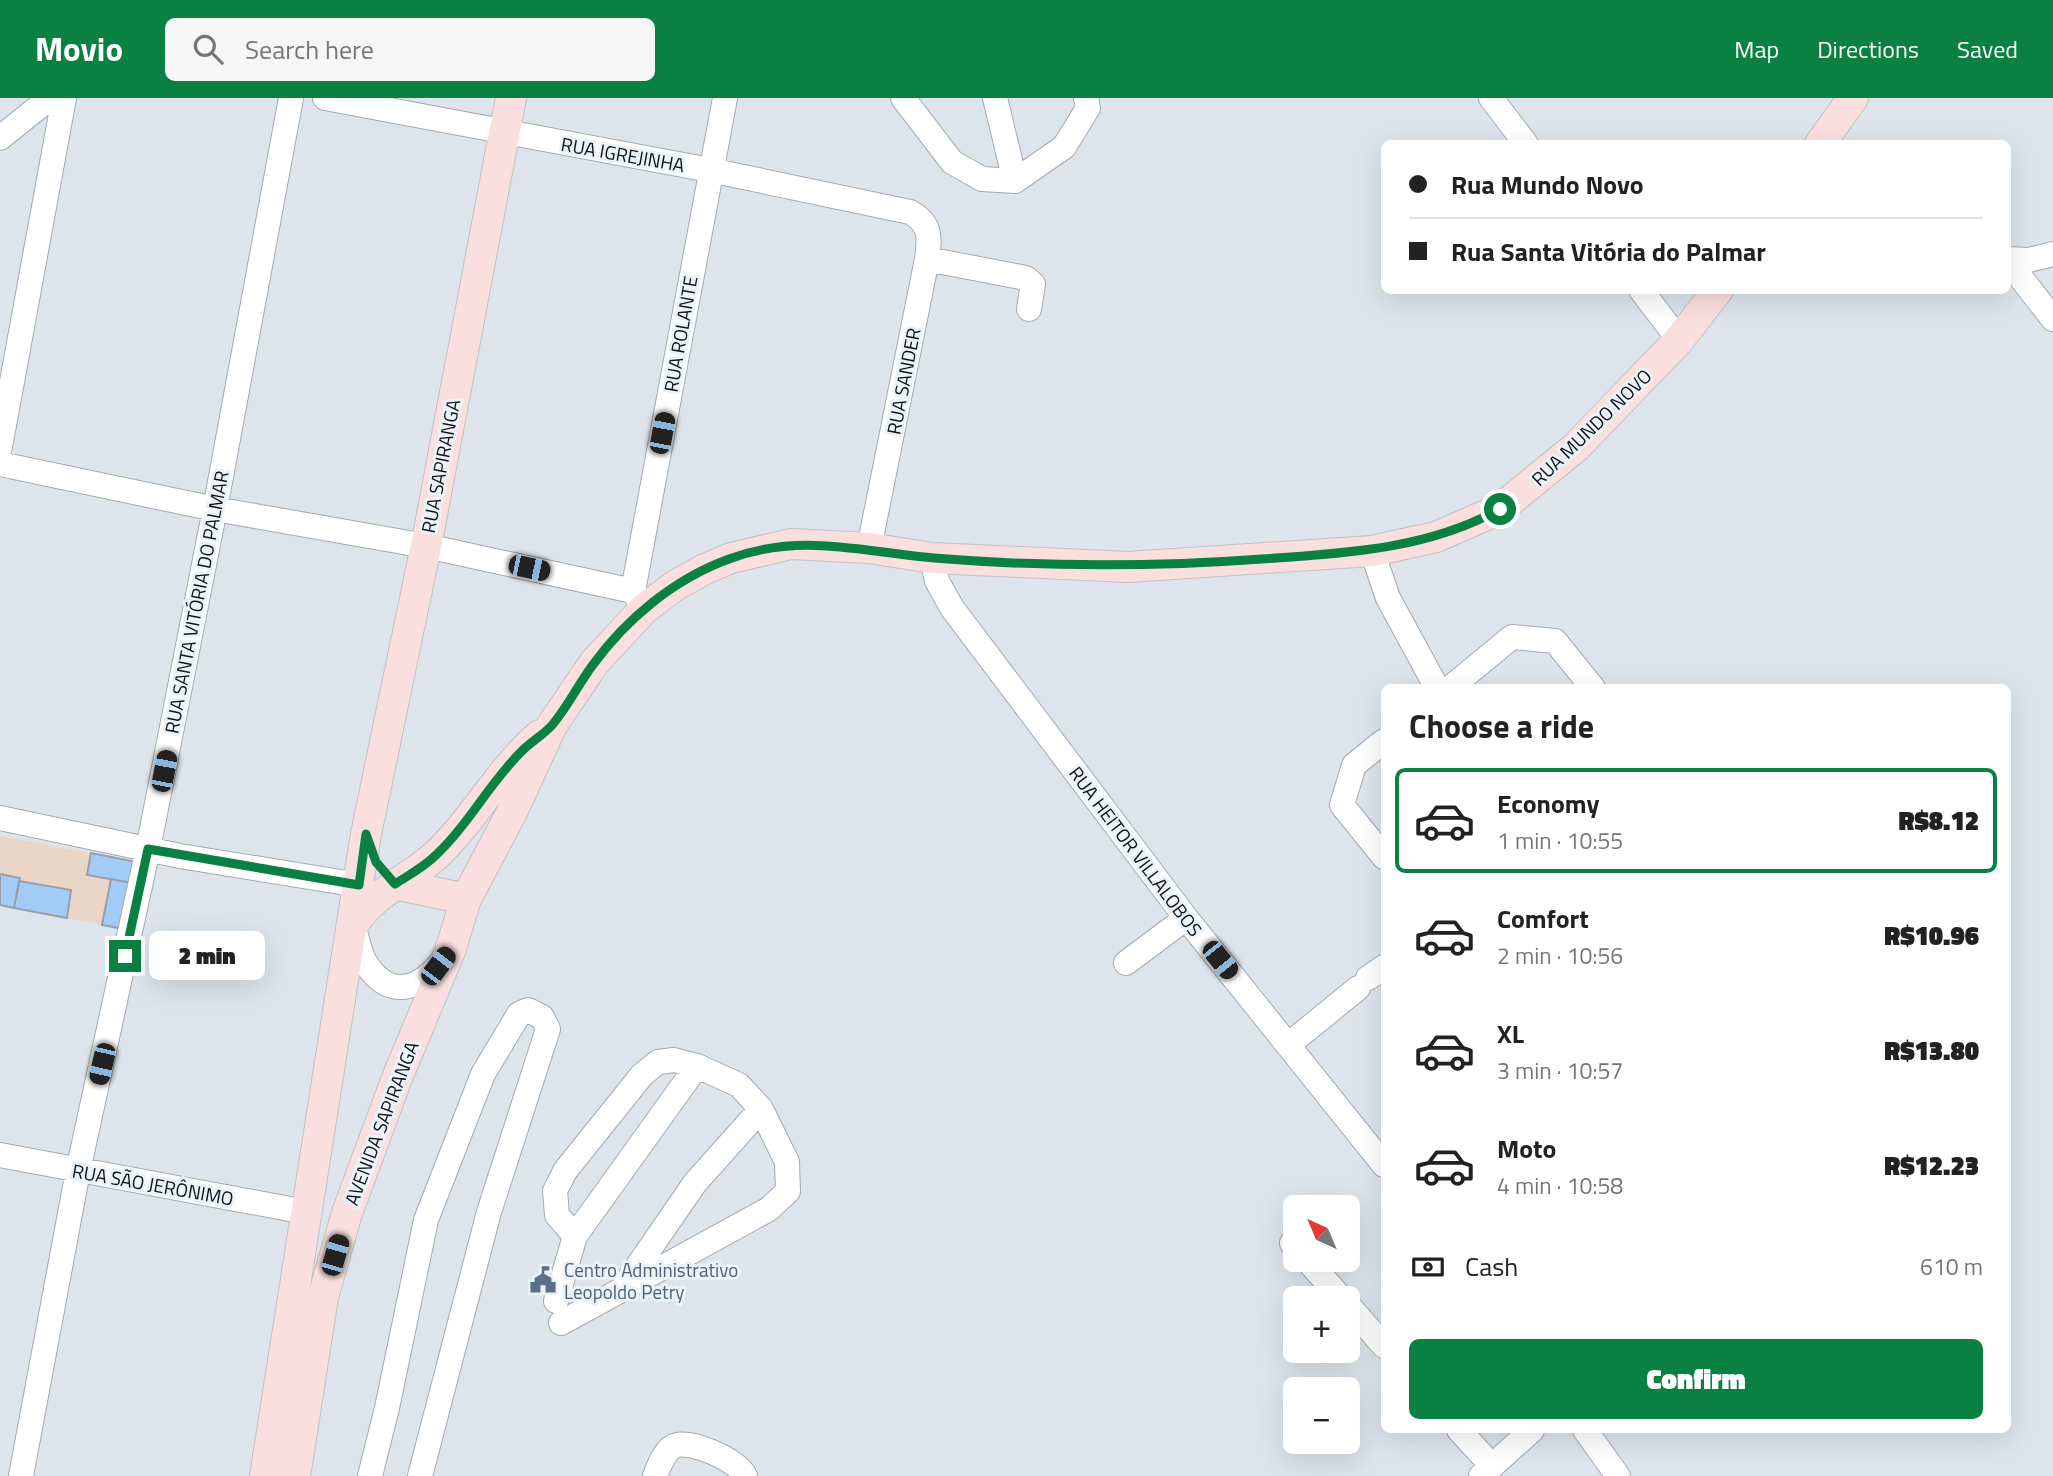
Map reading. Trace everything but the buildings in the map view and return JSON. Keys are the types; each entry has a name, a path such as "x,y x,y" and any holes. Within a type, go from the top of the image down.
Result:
{"main road":[{"name":"RUA SAPIRANGA","path":"353,925 366,834 426,546 511,98"},
{"path":"1823,140 1853,98"},
{"name":"RUA MUNDO NOVO","path":"466,899 512,812 552,725 639,600 676,585 705,569 763,549 791,544 869,548 932,558 1128,567 1372,551 1436,537 1500,509 1576,446 1679,340 1715,294"},
{"name":"RUA MUNDO NOVO","path":"395,884 439,852 519,753 552,725"},
{"path":"366,834 376,862 395,884 466,899"},
{"path":"265,1476 353,925 364,908 395,884"},
{"name":"AVENIDA SAPIRANGA","path":"295,1476 323,1297 347,1213 397,1078 450,951 466,899"}],"street":[{"path":"0,138 50,98"},
{"path":"0,447 64,98"},
{"name":"RUA SANTA VITÓRIA DO PALMAR","path":"21,1476 78,1171 148,849 215,509 290,98"},
{"name":"RUA IGREJINHA","path":"324,98 710,170 910,212 919,217"},
{"name":"RUA ROLANTE","path":"639,600 710,170 725,98"},
{"path":"903,98 952,162 982,179 1015,181 1064,147 1088,108 1086,98"},
{"path":"995,98 1015,181"},
{"path":"1491,98 1523,140"},
{"name":"RUA SANDER","path":"869,548 927,259 930,235 927,226 919,217"},
{"path":"2011,259 2029,260 2053,254"},
{"path":"927,259 1026,278 1032,284 1029,309"},
{"path":"2011,264 2053,319"},
{"path":"1643,294 1679,340"},
{"path":"0,464 215,509 426,546 639,600"},
{"path":"1372,551 1388,598 1435,684"},
{"name":"RUA HEITOR VILLALOBOS","path":"932,558 937,581 952,608 1186,918 1381,1161"},
{"path":"1455,684 1512,637 1555,641 1590,684"},
{"path":"1381,743 1354,765 1342,805 1381,853"},
{"path":"0,818 148,849 359,885"},
{"path":"1126,963 1186,918"},
{"path":"353,925 363,960 385,984 394,987 414,985 430,976 450,951"},
{"path":"1288,1045 1370,978"},
{"path":"370,1476 426,1220 483,1074 519,1014 528,1010 542,1017 548,1029 485,1225 420,1476"},
{"path":"575,1236 557,1215 555,1191 565,1171 642,1075 658,1062 674,1060 697,1066 739,1085 761,1109 787,1162 788,1191 769,1209 621,1290 558,1312 575,1236 697,1066"},
{"path":"621,1290 695,1184 761,1109"},
{"name":"RUA SÃO JERÔNIMO","path":"0,1155 306,1212"},
{"path":"1318,1272 1330,1286"},
{"path":"1360,1319 1381,1343"},
{"path":"1461,1433 1487,1471 1529,1433"},
{"path":"1587,1433 1618,1476"},
{"path":"654,1476 664,1455 673,1446 687,1443 737,1464 745,1476"}],"shaded area":[{"path":"0,836 142,863 129,930 0,905"}],"place":[{"name":"Centro Administrativo Leopoldo Petry","path":"543,1280"}],"route":[{"path":"125,956 148,849 359,885 366,834 376,862 395,884 421,867 445,846 519,753 552,725 594,663 644,609 676,585 731,558 791,544 821,544 932,558 1075,565 1128,567 1234,561 1372,551 1436,537 1483,519 1500,509"}]}
